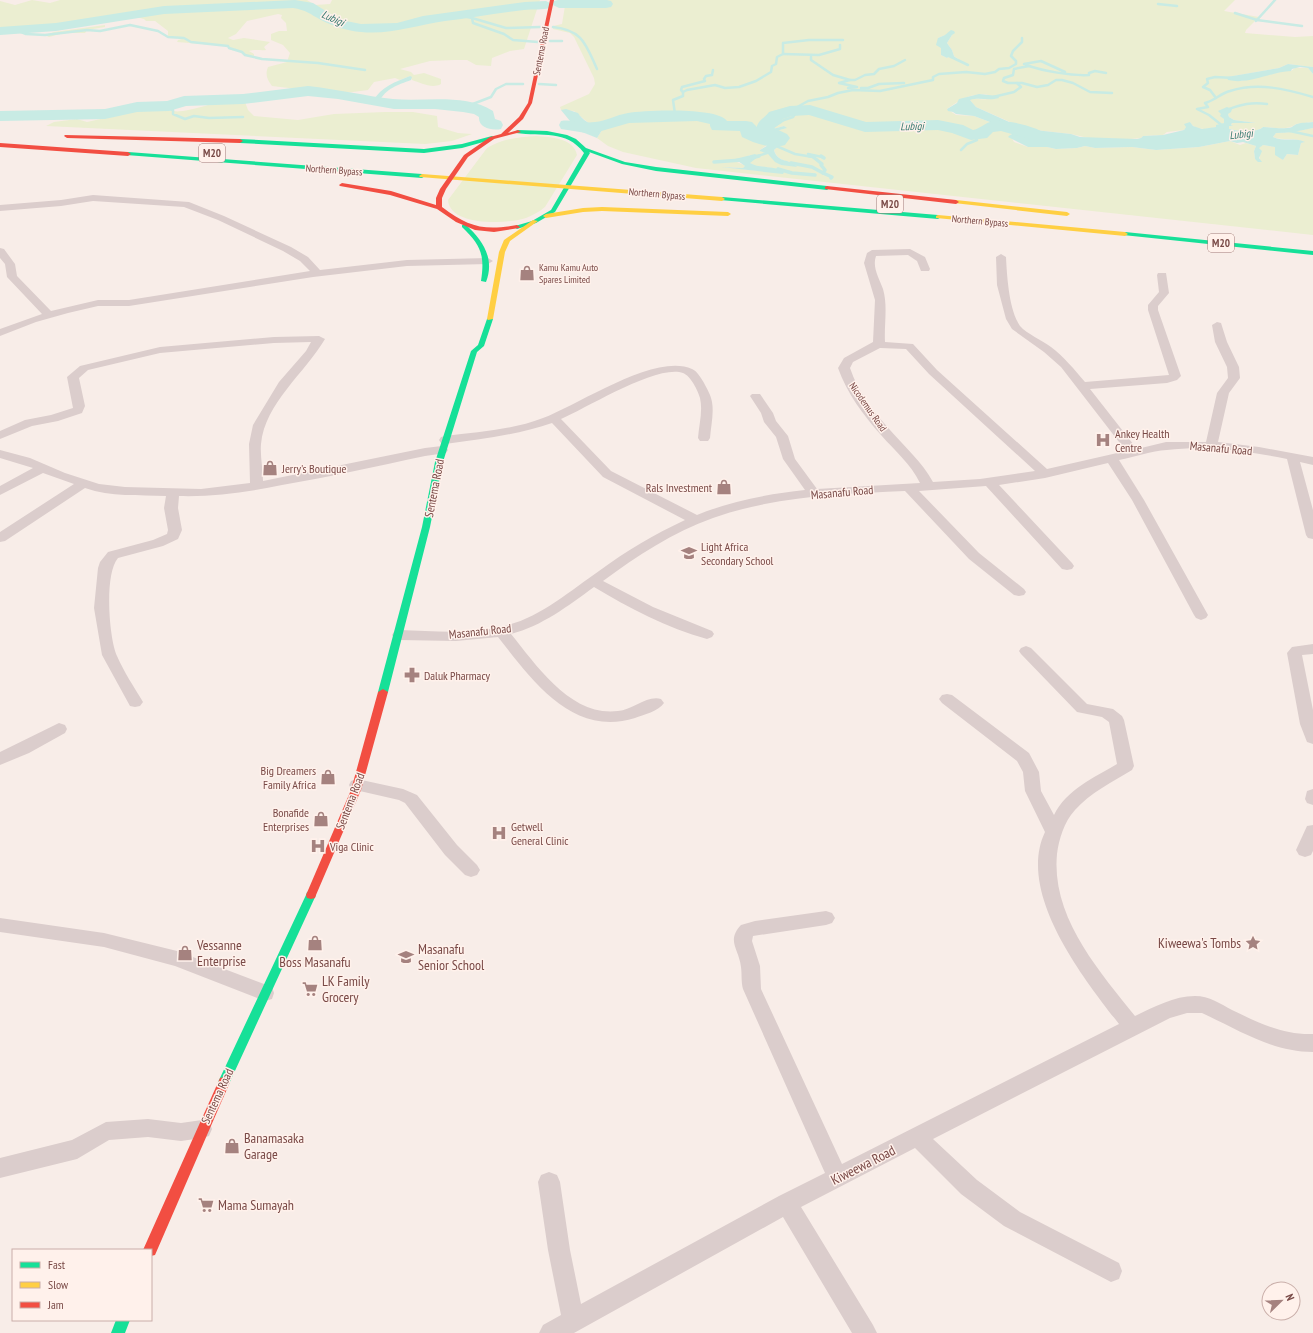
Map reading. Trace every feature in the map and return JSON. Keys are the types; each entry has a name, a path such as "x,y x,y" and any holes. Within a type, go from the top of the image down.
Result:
{"main road":[{"name":"Sentema Road","path":"503,135 521,118 530,103 552,0"},
{"path":"464,226 492,230 518,227 546,216 554,210 585,158 587,153 586,149 574,140 561,135 538,120 530,103"},
{"path":"55,136 219,140 424,151 462,146 503,135 535,132 561,135"},
{"name":"Northern Bypass","path":"0,137 423,168 479,176"},
{"path":"439,208 439,198 443,189 466,156 492,138"},
{"name":"Northern Bypass","path":"0,145 416,176 479,176 543,180 580,179"},
{"name":"Northern Bypass","path":"586,149 624,163 656,169 1076,217 642,183"},
{"path":"0,151 132,164"},
{"name":"Northern Bypass","path":"543,180 591,188 1129,234 1313,253"},
{"path":"330,184 394,192 439,208 464,226 482,243 486,249 488,260 482,290"},
{"path":"546,216 583,210 602,209 740,215"},
{"name":"Sentema Road","path":"150,1249 202,1128 309,900 357,785 399,635 426,527 444,445 474,351 481,346 489,325 502,252 507,240 535,221"},
{"path":"891,222 1129,234"},
{"path":"471,339 470,345 474,351"},
{"path":"118,1333 123,1321"}],"street":[{"path":"0,208 61,203 93,198 186,204 221,218 304,259 315,270 313,274"},
{"path":"0,251 10,264 12,277 49,315"},
{"path":"925,269 921,259 910,252 876,253 869,257 870,270 880,297 878,344 909,346 932,372 1045,474"},
{"path":"1002,257 1002,285 1014,324 1021,332 1059,359 1134,453"},
{"path":"0,333 49,315 98,303 129,303 313,274 407,263 488,260"},
{"path":"1081,386 1167,380 1175,376 1153,310 1153,305 1164,293 1162,275"},
{"path":"1211,446 1223,393 1234,378 1233,367 1221,342 1217,325"},
{"path":"0,435 29,423 54,418 78,410 79,406 73,377 84,368 160,350 262,341 319,339 311,353 283,384 259,425 255,444 257,486"},
{"name":"Nicodemus Road","path":"878,344 846,361 844,368 852,386 872,416 918,466 928,486"},
{"path":"0,454 26,461 83,484 124,491 172,493 221,492 257,486 524,428 553,418 647,374 664,369 683,369 691,373 706,394 707,414 704,438"},
{"path":"756,396 767,413 770,422 782,436 789,459 814,494"},
{"path":"553,418 607,474 696,520"},
{"name":"Masanafu Road","path":"399,635 463,634 501,631 533,621 558,606 651,542 696,520 751,502 814,494 1015,480 1166,446 1211,446 1267,452 1313,461"},
{"path":"1292,456 1313,535"},
{"path":"1112,458 1138,500 1201,615"},
{"path":"0,491 43,468"},
{"path":"989,482 1067,566"},
{"path":"0,538 83,484"},
{"path":"908,488 974,556 1019,592"},
{"path":"135,702 109,655 101,608 105,568 107,562 113,555 158,543 173,536 175,530 171,508 172,493"},
{"path":"593,581 644,609 707,634"},
{"path":"501,631 532,670 558,696 577,709 600,716 612,717 633,713 656,703"},
{"path":"1313,649 1297,650 1294,653 1308,724 1313,738"},
{"path":"1026,651 1082,708 1107,713 1116,720 1126,766 1074,802 1064,813 1048,846 1047,864 1048,880 1054,903 1067,936 1083,964 1132,1027"},
{"path":"947,699 1023,757 1031,772 1033,791 1054,831"},
{"path":"0,759 59,729"},
{"path":"357,785 403,795 411,799 451,850 471,870"},
{"path":"1305,850 1313,831"},
{"path":"826,918 755,928 747,930 742,937 750,964 752,988 838,1178"},
{"path":"0,925 104,940 177,960 265,993"},
{"name":"Kiweewa Road","path":"551,1333 787,1203 1132,1027 1180,1006 1196,1004 1208,1007 1252,1030 1279,1040 1313,1044"},
{"path":"0,1168 77,1149 106,1131 148,1128 181,1132 202,1128"},
{"path":"917,1137 969,1187 1012,1219 1111,1271"},
{"path":"549,1182 559,1250 573,1320"},
{"path":"787,1203 865,1333"}],"green space":[{"path":"32,0 50,3 60,0 307,0 315,5 330,4 332,0 540,0 524,49 510,51 492,58 491,66 476,65 467,60 430,61 400,69 411,72 414,75 424,73 441,79 441,84 430,86 412,80 410,76 400,80 395,78 374,82 368,90 338,94 272,86 267,77 268,67 287,62 290,53 283,45 271,40 271,34 279,31 287,31 286,23 281,18 282,15 278,14 247,21 236,34 228,38 233,40 244,38 270,42 264,47 266,50 249,51 254,54 254,57 232,50 227,46 177,42 178,40 186,38 168,37 168,31 155,21 146,21 144,19 128,15 48,27 0,30 0,1 15,5"},
{"path":"566,0 1235,0 1224,11 1259,17 1246,30 1245,33 1295,37 1313,36 1313,67 1288,64 1279,68 1228,77 1241,81 1284,71 1291,71 1295,68 1308,68 1313,74 1313,122 1296,124 1284,128 1263,127 1252,131 1242,131 1229,129 1229,126 1232,126 1232,123 1256,123 1234,120 1229,117 1228,114 1221,114 1224,119 1224,123 1216,127 1201,129 1197,128 1190,122 1184,130 1167,132 1163,135 1143,136 1141,138 1119,140 1111,138 1088,138 1071,134 1026,129 976,107 969,99 988,99 989,95 971,96 957,102 947,109 956,115 974,116 1003,127 1016,130 1016,132 1010,135 1014,142 1028,147 1047,147 1056,149 1085,146 1095,148 1132,147 1156,150 1199,147 1230,141 1240,145 1246,143 1256,146 1254,151 1255,159 1260,160 1259,147 1263,145 1276,147 1276,152 1283,160 1287,154 1298,155 1301,143 1304,142 1273,137 1276,133 1313,128 1313,235 696,168 623,152 608,146 597,138 604,127 591,125 574,111 561,110 560,107 589,94 595,84 594,78 574,37 570,33 553,29 553,26 562,24","holes":["945,35 952,35 947,43 954,56 958,59 950,56 947,58 941,55 942,48 938,38","775,116 767,126 769,130 784,126 786,128 775,132 782,139 780,145 774,150 779,158 794,163 781,165 768,153 760,150 775,139 768,133 762,132 767,120","750,155 750,163 755,166 772,168 760,171 723,167 743,168 746,166 737,162"]},
{"path":"105,25 105,27 87,30 85,33 64,33 49,37 45,35 54,32"},
{"path":"230,99 245,102 248,110 254,116 298,120 334,114 413,112 437,116 438,127 458,133 472,134 452,141 425,144 46,126 54,122 77,119 87,122 146,109 169,107 174,111 185,111"},
{"path":"536,136 554,138 566,142 575,149 577,155 545,207 526,218 506,222 469,219 458,215 451,209 448,200 487,148 498,142 510,139"}],"water":[{"path":"119,17 53,27 0,32 0,30 48,27"},
{"path":"951,30 955,33 947,43 958,60 950,56 947,58 941,55 941,48 936,45 938,38"},
{"path":"1288,64 1313,67 1313,74 1308,68 1300,67 1292,69 1291,71 1252,80 1236,81 1228,80 1227,77 1279,68"},
{"path":"410,76 412,77 411,80 397,85 389,90 379,102 462,105 390,105 373,101 384,89"},
{"path":"979,94 998,96 999,98 970,100 976,107 1013,125 1024,127 1026,129 1071,134 1080,137 1137,139 1143,136 1163,135 1184,130 1186,127 1184,124 1190,122 1193,126 1202,129 1216,127 1216,125 1224,123 1224,119 1220,116 1221,114 1218,111 1227,107 1232,109 1228,114 1229,117 1234,120 1256,123 1232,123 1231,125 1233,126 1229,126 1229,129 1247,131 1260,129 1263,127 1285,128 1292,127 1299,123 1313,122 1313,128 1294,132 1276,133 1273,137 1305,142 1301,143 1298,155 1287,154 1283,160 1275,155 1275,147 1263,145 1259,148 1262,151 1259,158 1262,162 1258,162 1255,159 1254,151 1256,146 1243,142 1237,143 1230,141 1199,147 1156,150 1132,147 1095,148 1085,146 1056,149 1047,147 1028,147 1008,137 1016,132 1016,130 1003,127 974,116 956,114 948,111 947,109 957,103 959,99"},
{"path":"566,109 578,113 583,119 592,125 603,125 604,127 597,138 567,126 568,122 570,121 561,110"},
{"path":"775,116 776,120 767,126 769,130 784,126 787,128 775,132 782,139 780,145 774,150 778,157 794,164 797,167 781,165 775,162 768,154 760,151 775,139 768,133 757,129 757,126"},
{"path":"755,154 759,156 750,163 780,170 784,172 783,174 721,167 743,168 745,166 735,159"}],"waterway":[{"name":"Lubigi","path":"572,5 575,2 589,0"},
{"path":"1257,20 1275,0"},
{"name":"Lubigi","path":"0,31 56,27 164,10 293,4 308,6 324,16 342,24 361,28 379,28 397,27 423,20 525,6 546,5"},
{"name":"Lubigi","path":"559,4 606,4"},
{"path":"1158,4 1177,6"},
{"path":"1235,13 1257,20"},
{"name":"Lubigi","path":"462,16 472,18"},
{"path":"472,18 506,28 540,27"},
{"path":"472,18 473,23 504,34 513,40 538,42"},
{"path":"1257,20 1302,26"},
{"path":"16,30 26,34 45,35 87,30 100,31 130,25 158,31 168,37 184,38 191,42 228,46 229,48 242,52 245,55 262,59 318,63 365,70"},
{"path":"553,27 571,31 577,35 586,46 597,69"},
{"path":"790,111 808,101 853,90 880,91 933,80 933,77 939,74 966,72 985,74 995,72 999,69 1009,68 1016,64 1016,61 1011,56 1013,51 1022,42 1022,38"},
{"path":"783,54 783,43 809,40 843,40"},
{"path":"550,41 562,41"},
{"path":"783,54 819,55 840,49 840,45"},
{"path":"945,51 947,55 968,65"},
{"path":"683,92 715,85 725,88 739,87 756,81 771,72 772,66 776,64 777,57 783,54"},
{"path":"811,57 811,60 833,75 850,80"},
{"path":"850,80 855,80 865,75 874,74 879,69 894,66 905,60"},
{"path":"1024,64 1041,61 1065,72"},
{"path":"1026,65 1074,75 1089,75 1089,73 1095,71 1106,73"},
{"path":"1017,83 1008,83 1003,81 1004,78 1013,75 1014,69 1029,66"},
{"path":"683,92 681,90 682,87 705,81 704,79 706,76 712,75 713,70"},
{"path":"1216,98 1210,90 1203,87 1208,83 1207,79 1215,77 1234,78"},
{"path":"848,88 857,87 839,83 850,80"},
{"path":"1017,83 1037,87 1048,85 1056,80 1062,80 1073,83 1090,92 1112,93"},
{"path":"861,88 868,88 879,84 904,83"},
{"path":"993,97 1014,92 1021,87 1017,83"},
{"path":"465,107 491,97 496,89 506,84 523,84"},
{"path":"539,84 556,85"},
{"path":"1224,127 1209,115 1197,109 1208,107 1205,103 1227,92 1240,88 1261,87 1282,89 1313,97"},
{"path":"0,116 105,114 137,107 169,106 184,101 243,99 308,91 338,94 394,104 435,104 463,107 479,110 487,115 487,121 495,125"},
{"path":"673,116 675,114 673,100 683,96 683,92"},
{"path":"1227,110 1247,104 1267,104"},
{"path":"160,106 173,110 173,114 185,119 194,116 209,118 243,117"},
{"name":"Lubigi","path":"567,125 586,128 598,127 628,118 697,116 719,121 718,126 746,126 749,128 748,133 760,139 779,141 781,138 765,130 765,125 775,119 775,116 790,111 810,110 865,127 938,125 957,129 971,135 981,134 993,126 1001,126 1018,129 1040,137"},
{"path":"767,131 784,120 793,117 797,111"},
{"path":"1285,130 1313,136"},
{"path":"961,150 967,144 977,140 974,135"},
{"path":"774,145 795,154 813,157"},
{"path":"755,157 770,152"},
{"path":"808,154 822,157"},
{"path":"755,157 759,156"},
{"path":"809,156 812,156 822,164 821,165 825,170 823,173"},
{"path":"751,158 755,157"},
{"path":"714,162 742,160"},
{"path":"791,163 812,167 823,173"},
{"path":"778,169 792,173 815,175"},
{"path":"823,173 832,177 831,178"}],"traffic: fast":[{"path":"517,227 534,222 553,211 587,153 581,145 566,136 537,132 518,132"},
{"path":"240,141 424,151 462,146 492,138"},
{"path":"586,149 624,163 656,169 827,188"},
{"path":"128,154 422,176"},
{"path":"722,199 938,217"},
{"path":"464,226 477,239 484,250 486,263 484,281"},
{"path":"1125,234 1313,253"},
{"path":"383,692 426,527 439,462 474,351 481,346 490,319"},
{"path":"224,1082 311,895"},
{"path":"118,1333 123,1321"}],"traffic: slow":[{"path":"422,176 722,199"},
{"path":"956,202 1067,214"},
{"path":"546,216 583,210 602,209 728,214"},
{"path":"938,217 1125,234"},
{"path":"490,319 502,252 507,240 535,221"}],"traffic: jam":[{"path":"503,135 521,118 530,103 552,0"},
{"path":"517,227 484,230 466,225 439,208 439,198 443,189 466,156 492,138 518,132"},
{"path":"67,136 240,141"},
{"path":"0,145 128,154"},
{"path":"342,185 391,193 439,208"},
{"path":"827,188 956,202"},
{"path":"311,895 356,790 383,692"},
{"path":"150,1249 224,1082"}],"place":[{"name":"Kamu Kamu Auto Spares Limited","path":"527,273"},
{"name":"Ankey Health Centre","path":"1103,440"},
{"name":"Jerry's Boutique","path":"270,468"},
{"name":"Rals Investment","path":"724,487"},
{"name":"Light Africa Secondary School","path":"689,553"},
{"name":"Daluk Pharmacy","path":"412,675"},
{"name":"Big Dreamers Family Africa","path":"328,777"},
{"name":"Bonafide Enterprises","path":"321,819"},
{"name":"Getwell General Clinic","path":"499,833"},
{"name":"Viga Clinic","path":"318,846"},
{"name":"Boss Masanafu","path":"315,943"},
{"name":"Kiweewa's Tombs","path":"1253,943"},
{"name":"Vessanne Enterprise","path":"185,953"},
{"name":"Masanafu Senior School","path":"406,957"},
{"name":"LK Family Grocery","path":"310,989"},
{"name":"Banamasaka Garage","path":"232,1146"},
{"name":"Mama Sumayah","path":"206,1205"}]}
